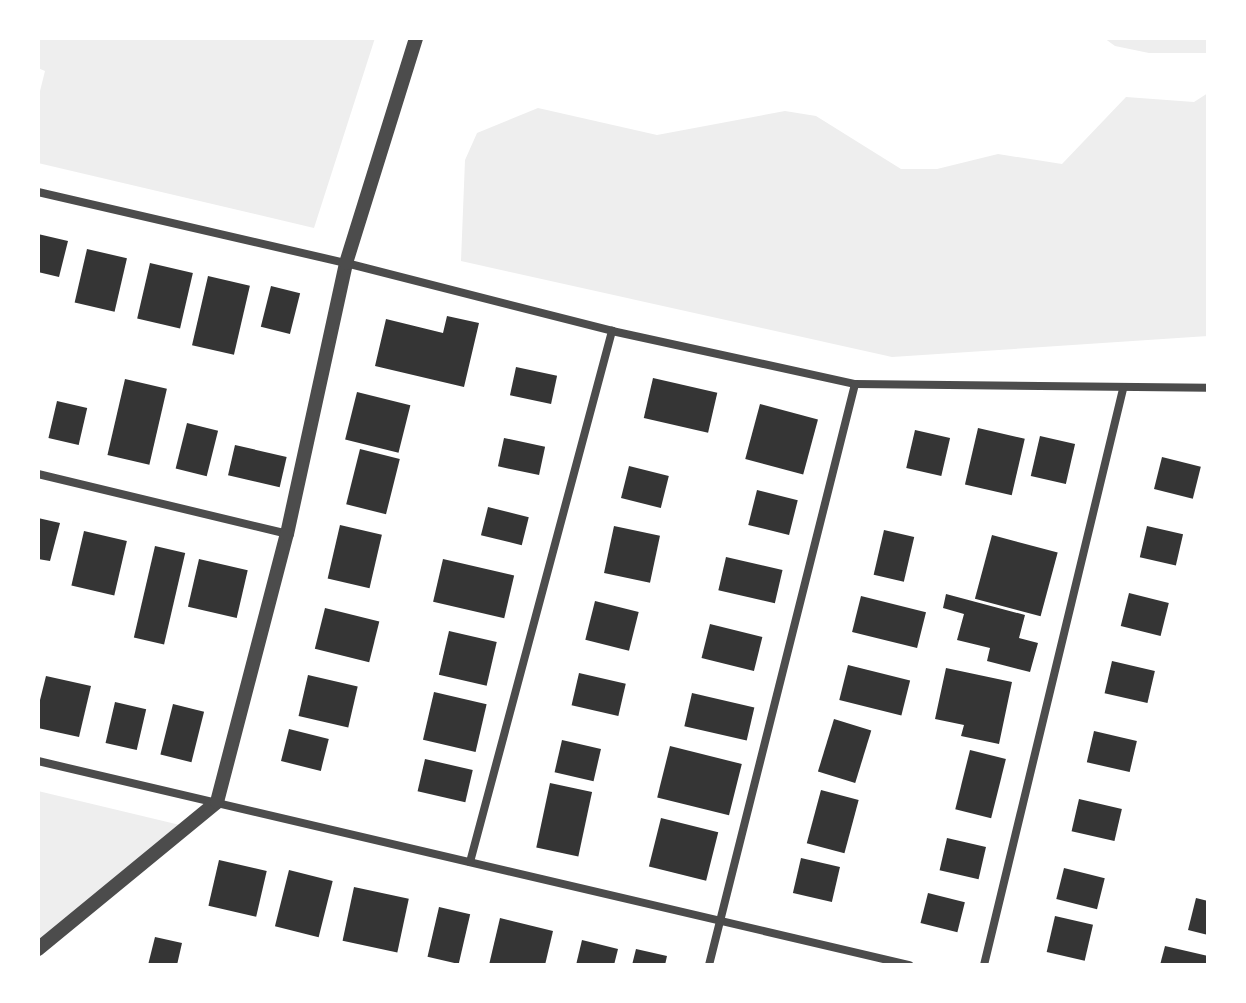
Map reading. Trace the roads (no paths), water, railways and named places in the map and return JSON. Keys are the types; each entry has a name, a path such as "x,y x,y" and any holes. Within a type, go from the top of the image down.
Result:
{"street":[{"path":"38,949 217,802 287,534 346,263 416,38"},
{"path":"38,192 346,263 612,331 855,384 1208,388"},
{"path":"470,862 612,331"},
{"path":"709,965 723,921 855,384"},
{"path":"984,965 1123,389"},
{"path":"38,474 287,534"},
{"path":"38,761 909,965"}]}
